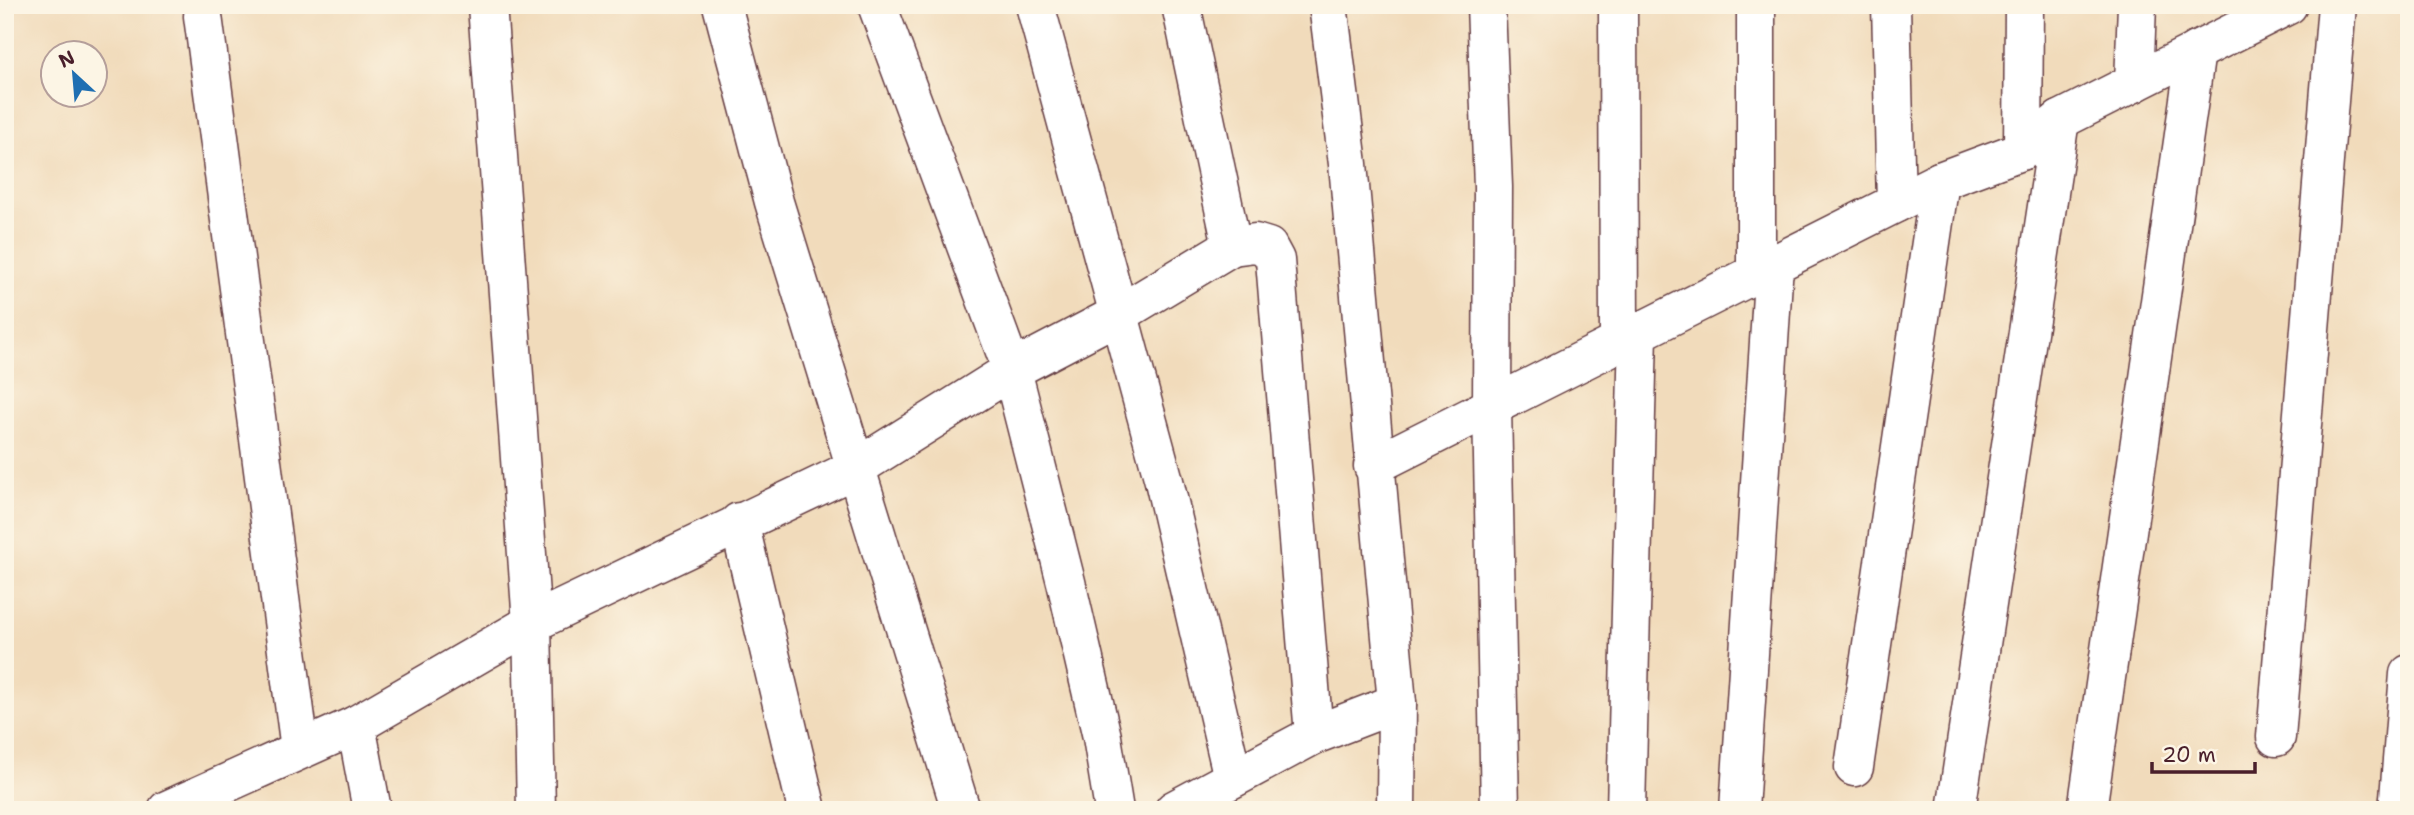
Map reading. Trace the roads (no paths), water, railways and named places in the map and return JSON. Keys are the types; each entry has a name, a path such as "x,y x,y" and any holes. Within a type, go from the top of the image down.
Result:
{"street":[{"path":"487,5 532,623 537,810"},
{"path":"722,5 775,202 961,810"},
{"path":"877,5 1012,370 1102,737 1114,810"},
{"path":"1035,5 1164,481 1233,778"},
{"path":"1181,5 1232,246"},
{"path":"1328,5 1348,164 1373,466 1397,703 1396,810"},
{"path":"1486,5 1493,187 1492,406 1500,810"},
{"path":"1618,5 1628,338 1626,810"},
{"path":"1739,810 1765,269 1756,5"},
{"path":"1891,5 1896,203"},
{"path":"2023,150 2024,5"},
{"path":"2134,83 2137,5"},
{"path":"2276,737 2337,5"},
{"path":"1373,466 1940,181 2023,150 2060,120 2272,9"},
{"path":"203,16 300,748"},
{"path":"2087,810 2196,51"},
{"path":"1956,810 2060,120"},
{"path":"1854,767 1940,181"},
{"path":"167,810 356,725 532,623 856,468 1012,370 1119,314 1232,246 1255,243 1268,247 1278,272 1314,735"},
{"path":"739,522 807,810"},
{"path":"2398,810 2409,674"},
{"path":"1174,810 1314,735 1397,703"},
{"path":"356,725 372,810"}]}
